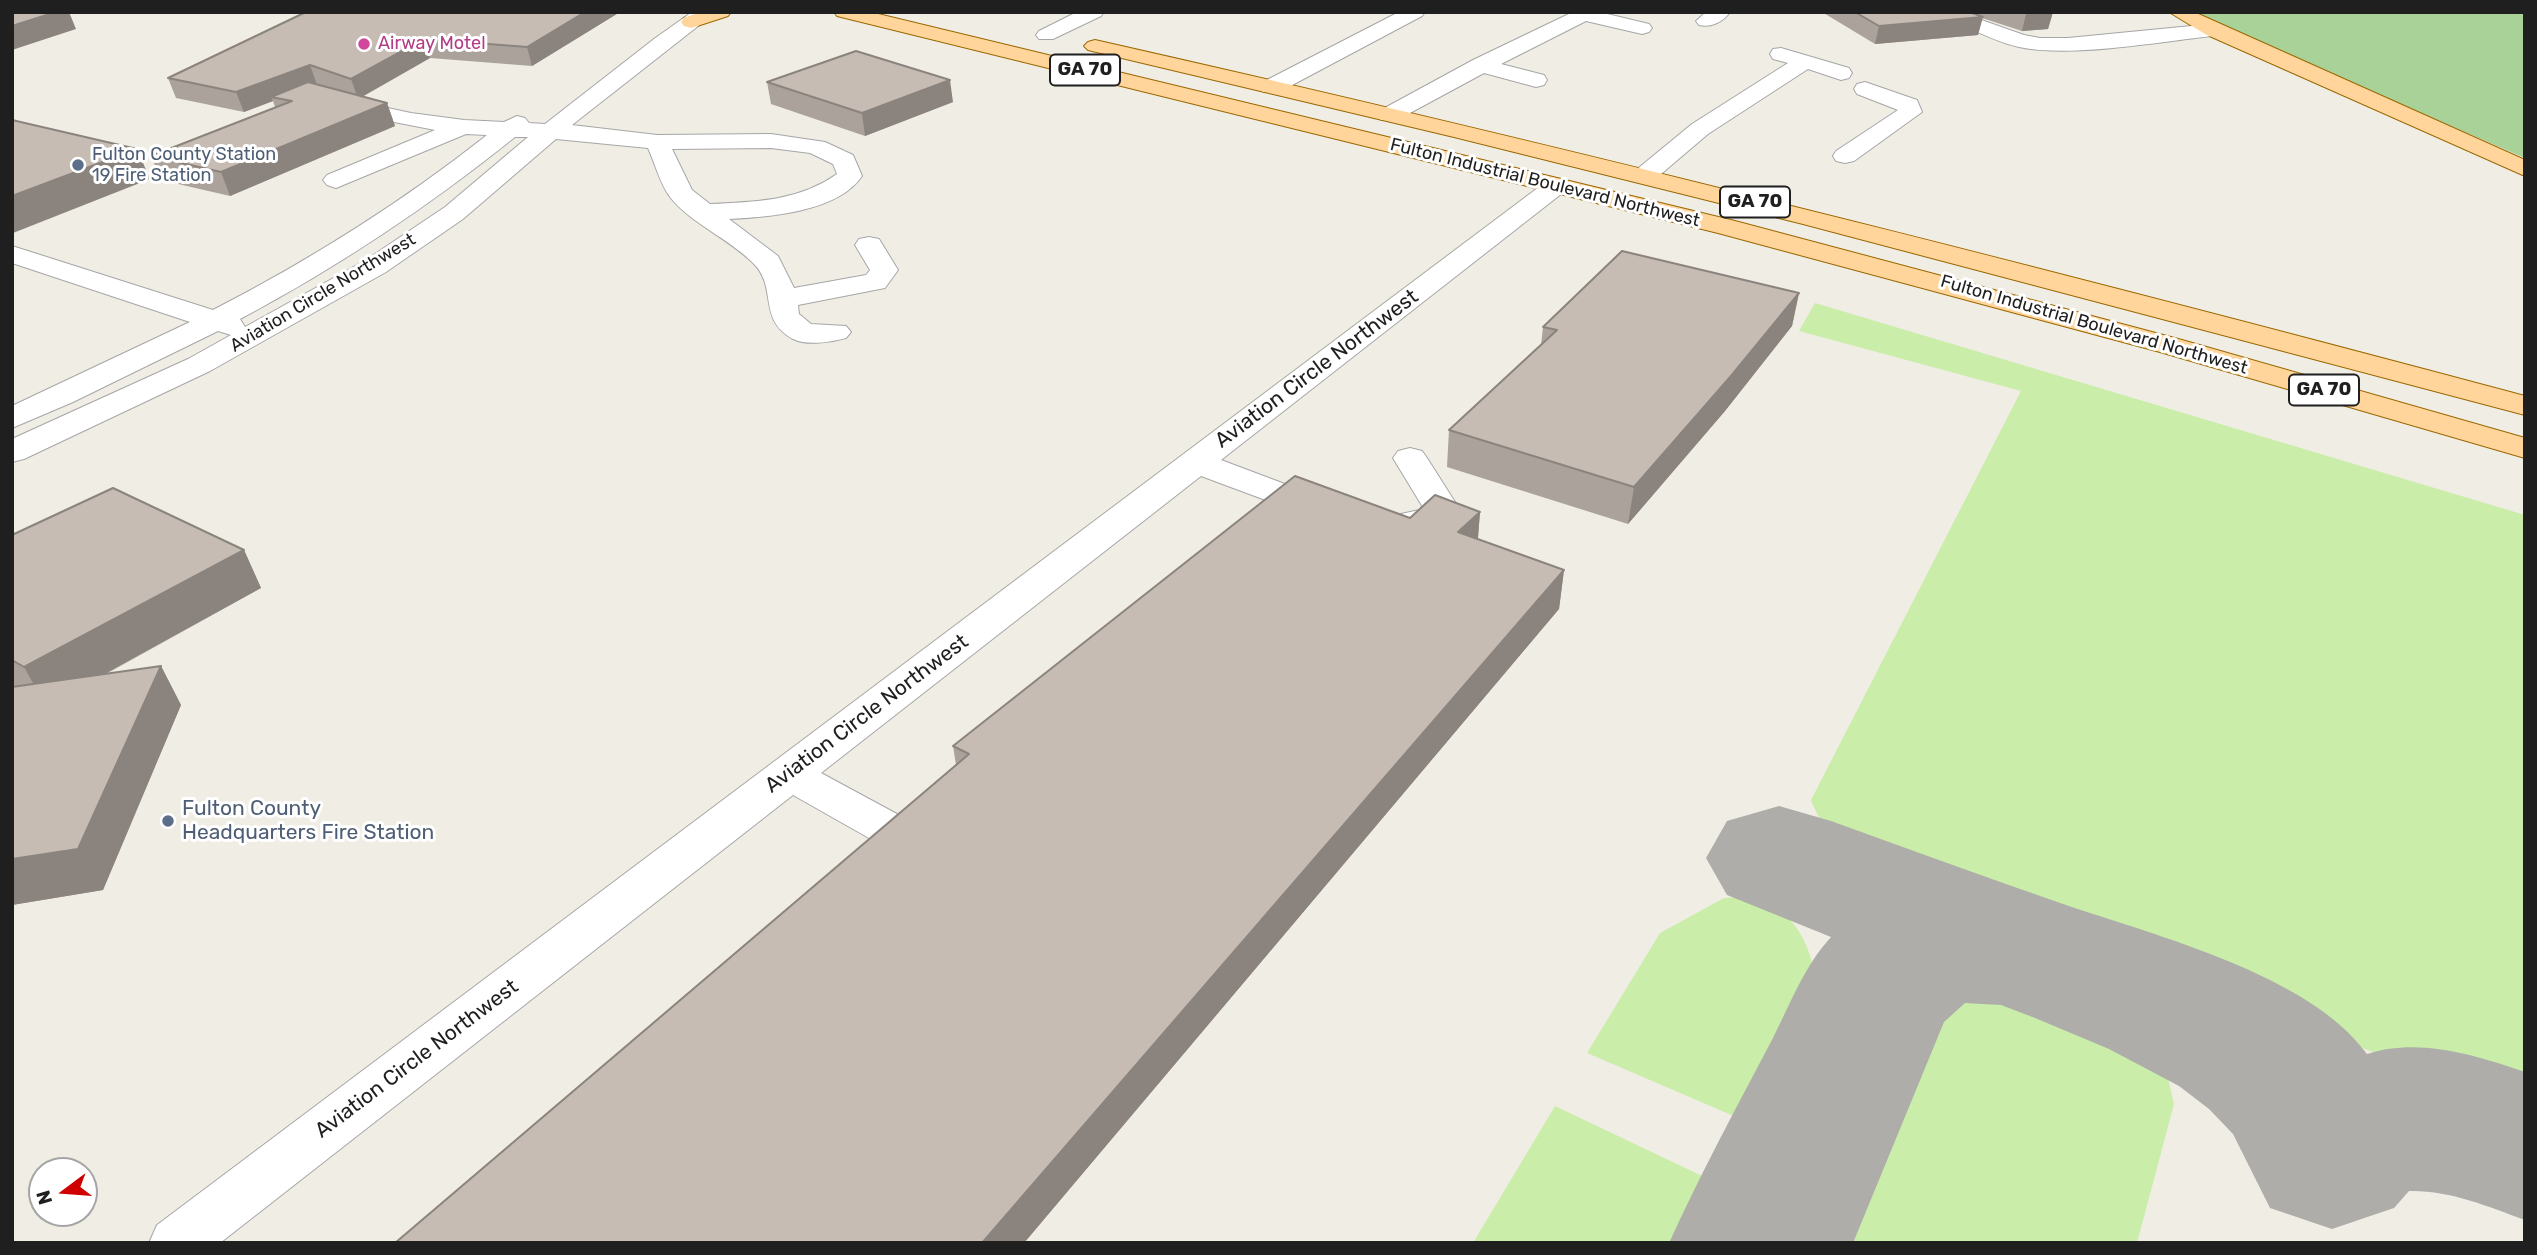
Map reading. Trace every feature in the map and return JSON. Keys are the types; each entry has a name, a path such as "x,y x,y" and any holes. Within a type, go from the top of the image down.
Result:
{"main road":[{"path":"699,17 721,12"},
{"name":"Fulton Industrial Boulevard Northwest","path":"844,12 1942,283 2525,448"},
{"path":"2179,12 2212,30 2525,169"},
{"name":"Fulton Industrial Boulevard Northwest","path":"979,21 1645,175 2079,285 2525,406"}],"street":[{"path":"1046,35 1094,12"},
{"path":"1271,87 1415,12"},
{"path":"1389,114 1586,13 1642,28"},
{"name":"Aviation Circle Northwest","path":"12,452 187,371 376,265 454,213 549,132 699,17"},
{"path":"1970,22 2020,41 2061,44 2212,30"},
{"path":"2061,44 2101,64"},
{"path":"1781,54 1841,73"},
{"path":"1645,175 1700,129 1803,63"},
{"path":"1481,65 1536,80"},
{"path":"1845,156 1910,112 1909,105 1864,89"},
{"path":"316,94 343,105 464,127 657,142 771,141 816,147 844,160 850,176 831,192 793,204 743,211 704,212"},
{"name":"Aviation Circle Northwest","path":"12,418 216,322 310,268 399,213 540,105"},
{"path":"336,180 464,127"},
{"path":"657,142 681,194 768,262 783,299 785,317 804,333 836,332"},
{"name":"Aviation Circle Northwest","path":"177,1243 1556,186"},
{"path":"783,299 876,282 884,270 869,245"},
{"path":"12,254 257,334"},
{"path":"1196,462 1365,521 1427,522 1444,513 1426,488 1410,457"},
{"path":"789,774 892,831"}],"green space":[{"path":"2191,12 2525,12 2525,158 2197,16"},
{"path":"1815,303 2525,515 2525,1111 1867,856 1839,840 1826,828 1811,800 2021,391 1799,331"},
{"path":"1757,896 1783,914 1800,933 1810,956 1818,987 1750,1123 1587,1053 1660,933 1724,898"},
{"path":"1974,989 2013,993 2117,1036 2149,1057 2168,1078 2174,1104 2137,1243 1839,1243 1945,997"},
{"path":"1555,1106 1719,1184 1689,1243 1473,1243"}],"building":[{"path":"12,12 56,12 12,26"},
{"path":"306,12 585,12 527,47 424,39 351,79 310,65 236,92 168,78"},
{"path":"1855,12 1970,12 1983,17 1879,26"},
{"path":"856,51 950,80 862,113 767,82"},
{"path":"308,82 387,103 221,172 151,156 292,101 271,97"},
{"path":"12,120 137,149 12,196"},
{"path":"1622,251 1799,293 1634,487 1449,430 1557,330 1543,327"},
{"path":"1295,476 1410,518 1435,495 1480,512 1458,532 1564,570 982,1243 395,1243 969,754 953,746"},
{"path":"113,488 244,550 24,667 12,660 12,535"},
{"path":"161,666 78,849 12,859 12,687"}],"taxiway":[{"path":"1779,858 2020,950"},
{"path":"1761,1243 1876,993 1891,976 1906,963 1941,948 1979,945 2020,950"},
{"path":"2020,950 2166,1005 2237,1040 2267,1061 2293,1085 2320,1127 2332,1155 2356,1132 2375,1124 2396,1120 2440,1121 2485,1132 2525,1146"}],"place":[{"name":"Airway Motel","path":"364,44"},
{"name":"Fulton County Station 19 Fire Station","path":"78,165"},
{"name":"Fulton County Headquarters Fire Station","path":"168,821"}]}
